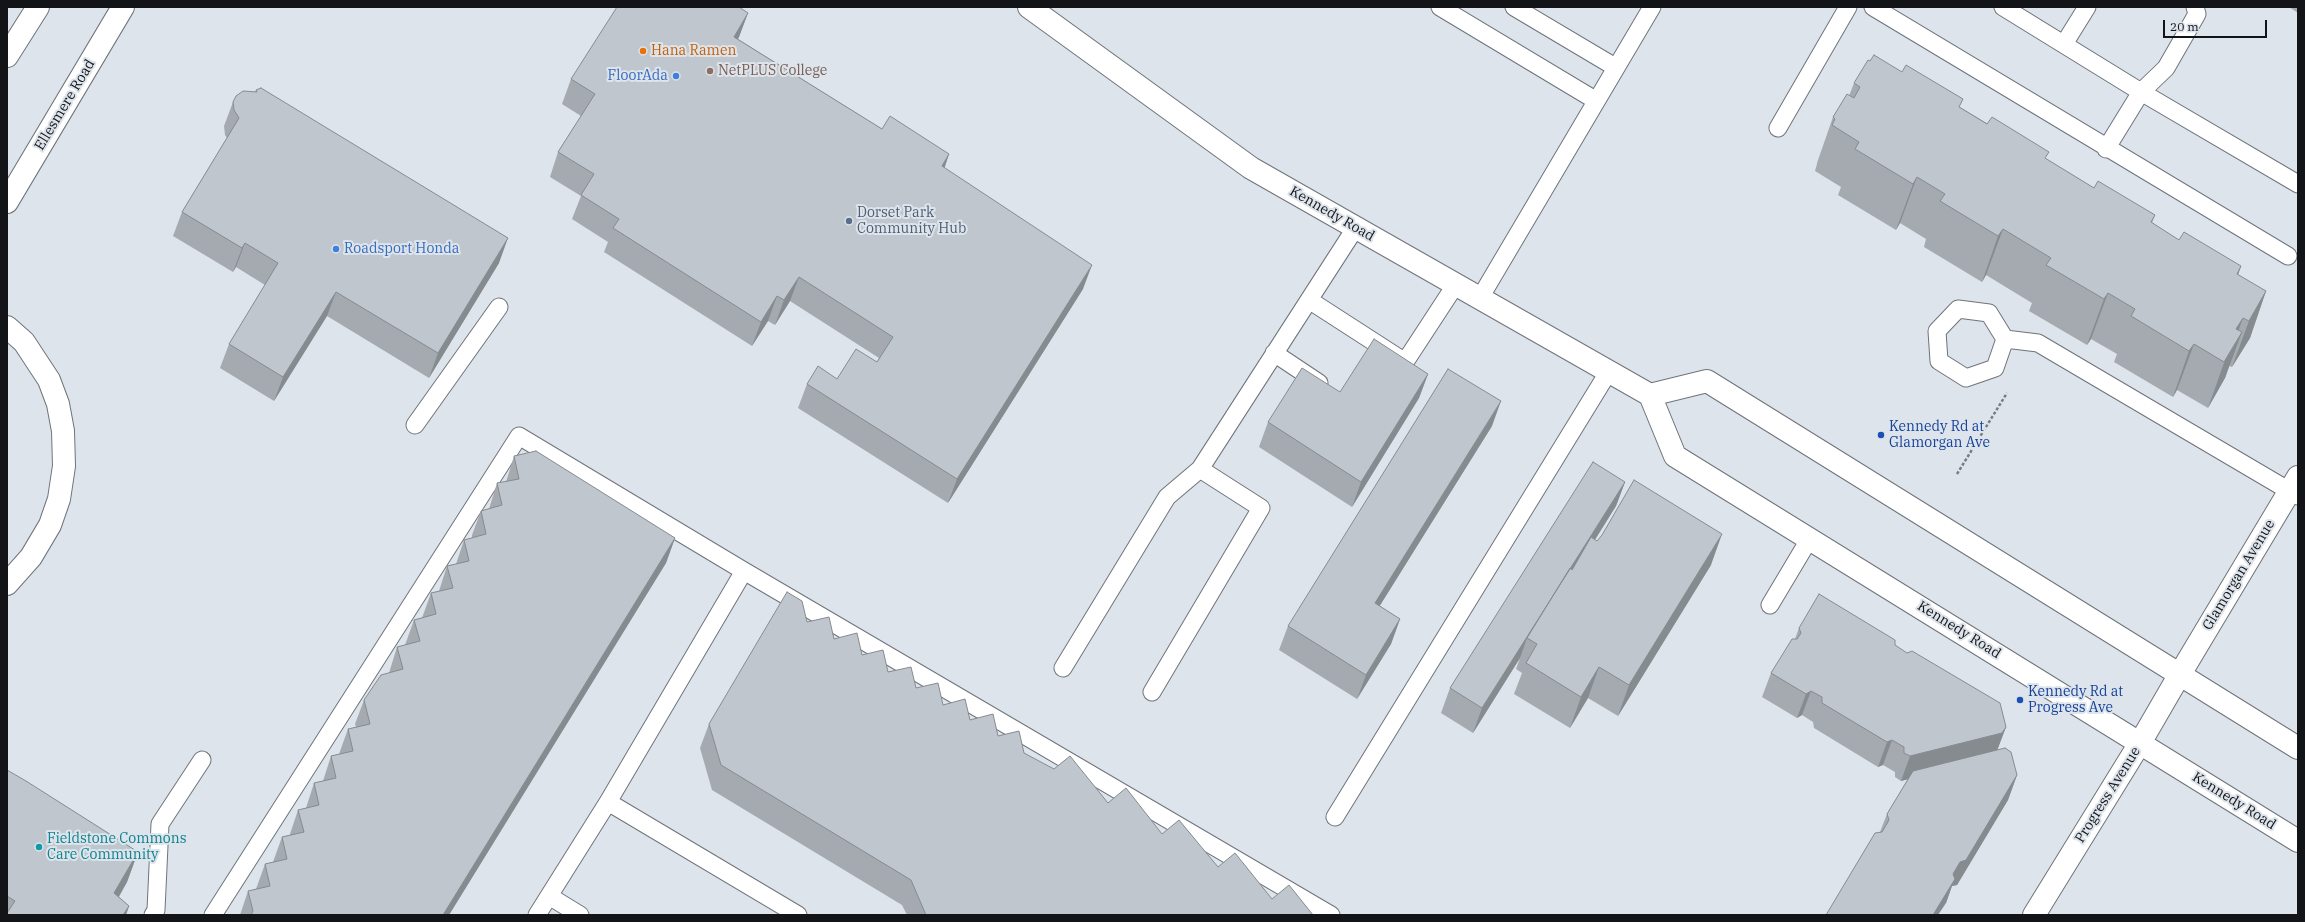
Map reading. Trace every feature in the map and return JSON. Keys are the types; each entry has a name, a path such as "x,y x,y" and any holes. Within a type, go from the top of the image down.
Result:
{"main road":[{"path":"7,56 38,7"},
{"name":"Ellesmere Road","path":"7,202 123,7"},
{"name":"Kennedy Road","path":"1029,7 1251,168 1650,395 1675,456 1810,538 2298,841"},
{"path":"7,327 24,342 49,380 58,404 63,431 64,466 59,499 50,525 31,557 7,584"},
{"path":"1650,395 1707,381 2298,748"},
{"name":"Glamorgan Avenue","path":"2180,674 2295,488"},
{"name":"Progress Avenue","path":"2034,915 2140,743 2180,674"}],"lane":[{"path":"1440,7 1596,100"},
{"path":"1514,7 1615,67"},
{"path":"1480,298 1615,67 1652,7"},
{"path":"1778,128 1848,7"},
{"path":"1873,7 2106,149 2288,256"},
{"path":"2002,7 2298,184"},
{"path":"2064,44 2087,7"},
{"path":"2106,149 2142,92 2166,68 2197,14 2195,7"},
{"path":"1062,668 1167,498 1200,469 1356,227"},
{"path":"1309,300 1405,362 1456,284"},
{"path":"415,425 499,307"},
{"path":"1958,309 1989,313 2005,340 1995,368 1966,378 1939,362 1937,331 1958,309"},
{"path":"2005,340 2038,343 2295,488"},
{"path":"1274,353 1334,394"},
{"path":"1335,817 1609,371"},
{"path":"212,915 519,436 744,571 1330,915"},
{"path":"1152,692 1261,508 1200,469"},
{"path":"1770,605 1810,538"},
{"path":"537,915 608,802 744,571"},
{"path":"153,915 156,910 160,824 202,760"},
{"path":"608,802 798,915"},
{"path":"548,896 580,915"}],"path":[{"path":"1957,474 2008,391"}],"building":[{"path":"617,7 739,7 748,13 734,37 882,129 890,116 949,154 942,166 1092,265 957,479 807,384 818,366 837,379 856,349 877,362 893,337 799,277 784,300 777,296 761,322 613,228 619,219 581,195 594,174 558,152 595,94 571,79"},
{"path":"1874,55 1902,72 1906,65 1963,99 1959,107 1987,124 1992,117 2049,152 2045,158 2094,188 2098,181 2155,215 2151,222 2179,240 2184,232 2241,266 2237,274 2266,291 2249,321 2243,318 2236,329 2242,332 2224,362 2194,344 2189,351 2131,316 2135,309 2108,293 2104,299 2046,265 2051,258 2003,229 1998,236 1940,201 1945,194 1917,177 1913,184 1855,149 1859,142 1832,125 1835,119 1833,117 1847,94 1854,98 1860,87 1854,83 1868,60 1870,61"},
{"name":"Roadsport Honda","path":"261,88 508,238 438,353 336,292 283,377 229,344 278,263 245,243 242,248 182,212 239,118 234,110 233,102 236,96 243,91 257,92 256,90"},
{"path":"1374,339 1428,374 1361,482 1268,422 1302,368 1340,392"},
{"path":"1448,369 1501,401 1375,603 1400,619 1366,675 1288,626"},
{"path":"536,451 675,538 443,915 251,915 253,911 248,891 270,886 265,864 287,859 282,837 304,832 298,810 319,805 314,783 336,778 331,756 353,751 348,729 370,724 364,700 381,675 403,669 397,647 420,641 414,620 436,614 431,593 453,588 447,566 469,561 464,540 486,534 481,511 502,505 497,483 519,479 514,456"},
{"path":"1593,462 1625,482 1482,708 1450,688"},
{"path":"1634,480 1722,534 1629,685 1599,667 1581,697 1526,663 1537,644 1527,638 1570,568 1572,570 1591,537 1597,541 1602,535"},
{"path":"787,592 802,601 807,622 829,617 834,639 857,633 862,655 883,650 888,672 911,667 916,688 938,683 943,705 965,699 970,720 993,714 998,736 1019,731 1024,753 1054,769 1070,756 1108,803 1126,788 1162,834 1179,820 1218,867 1235,853 1272,899 1289,885 1313,915 926,915 911,880 721,765 709,724"},
{"path":"1819,594 1895,640 1895,645 1907,653 1912,651 2000,703 2006,727 2002,733 1910,756 1904,753 1904,747 1892,740 1887,742 1822,703 1822,697 1811,691 1806,694 1771,673 1792,639 1797,639 1801,633 1799,628"},
{"path":"2005,748 2011,752 2017,775 1966,860 1960,862 1953,874 1955,879 1933,915 1826,915 1875,833 1882,832 1889,820 1887,814 1913,771"},
{"name":"Fieldstone Commons Care Community","path":"7,770 138,852 114,893 129,906 123,915 7,915 15,901 7,896"}],"place":[{"name":"Hana Ramen","path":"643,51"},
{"name":"NetPLUS College","path":"710,71"},
{"name":"FloorAda","path":"676,76"},
{"name":"Dorset Park Community Hub","path":"849,221"},
{"name":"Roadsport Honda","path":"336,249"},
{"name":"Kennedy Rd at Glamorgan Ave","path":"1881,435"},
{"name":"Kennedy Rd at Progress Ave","path":"2020,700"},
{"name":"Fieldstone Commons Care Community","path":"39,847"}]}
